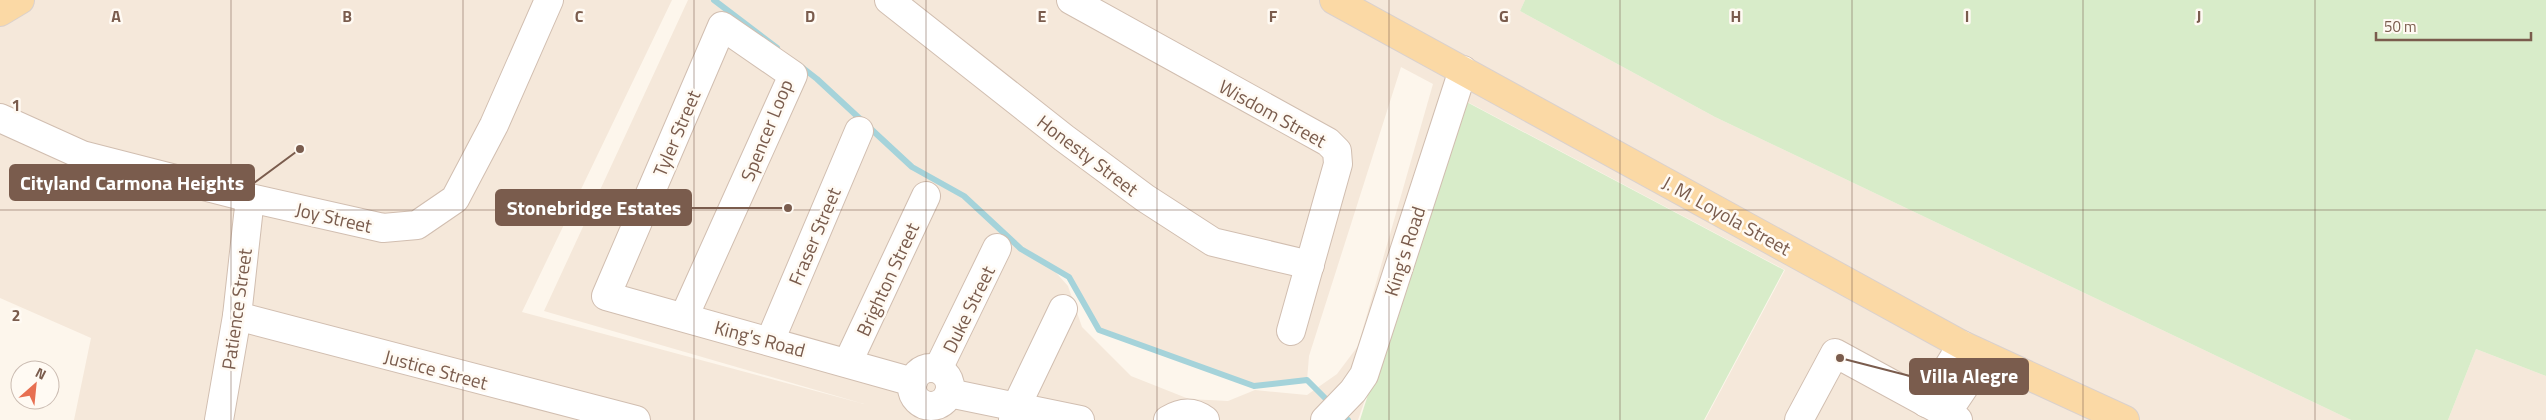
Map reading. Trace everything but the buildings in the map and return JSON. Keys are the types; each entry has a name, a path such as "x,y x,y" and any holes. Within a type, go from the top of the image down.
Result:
{"main road":[{"path":"0,12 20,0"},
{"name":"J. M. Loyola Street","path":"1334,0 1974,351 2124,420"}],"street":[{"name":"Joy Street","path":"0,118 82,156 250,198 383,228 417,225 455,198 494,125 549,0"},
{"name":"Honesty Street","path":"889,0 1064,138 1145,198 1213,242 1310,265"},
{"name":"Wisdom Street","path":"1071,0 1328,142 1337,151 1338,164 1291,331"},
{"name":"Tyler Street","path":"606,296 722,26"},
{"name":"Spencer Loop","path":"684,317 793,75 722,26"},
{"name":"King's Road","path":"1325,420 1352,391 1364,374 1463,70"},
{"name":"Fraser Street","path":"770,341 859,131"},
{"name":"Brighton Street","path":"848,362 926,196"},
{"name":"Patience Street","path":"219,420 237,316 250,198"},
{"name":"Duke Street","path":"938,369 998,248"},
{"name":"King's Road","path":"606,296 848,362 919,402"},
{"path":"1015,413 1063,309"},
{"name":"Justice Street","path":"237,316 636,420"},
{"path":"1799,420 1836,353 1939,413 1957,377 1974,351"},
{"path":"932,368 943,372 950,382 949,393 942,402 936,405 919,402 920,371 932,368"},
{"path":"949,393 1015,413 1080,420"},
{"path":"1168,420 1185,413 1195,414 1205,420"}],"shaded area":[{"path":"0,0 672,0 522,312 864,404 544,311 688,0 1525,0 1520,11 1715,117 2351,420 1705,420 1785,270 1460,98 1404,286 1358,420 74,420 91,338 0,298","holes":["1401,67 1433,84 1358,346 1337,374 1307,395 1255,390 1228,401 1189,399 1131,376 1082,327 1068,286 1051,267 1069,277 1099,330 1254,386 1307,380 1309,356"]},
{"path":"2476,349 2546,376 2546,420 2448,420"}],"green space":[{"path":"1525,0 2546,0 2546,376 2476,349 2448,420 2351,420 1715,117 1520,11"},
{"path":"1461,99 1784,270 1704,420 1360,420"}],"waterway":[{"path":"714,0 777,48"},
{"path":"799,65 817,79 912,167 964,196 1021,249 1069,277 1099,330 1254,386 1307,380 1328,401"}],"place":[{"name":"Cityland Carmona Heights","path":"300,149"},
{"name":"Stonebridge Estates","path":"788,208"},
{"name":"Villa Alegre","path":"1840,358"}]}
